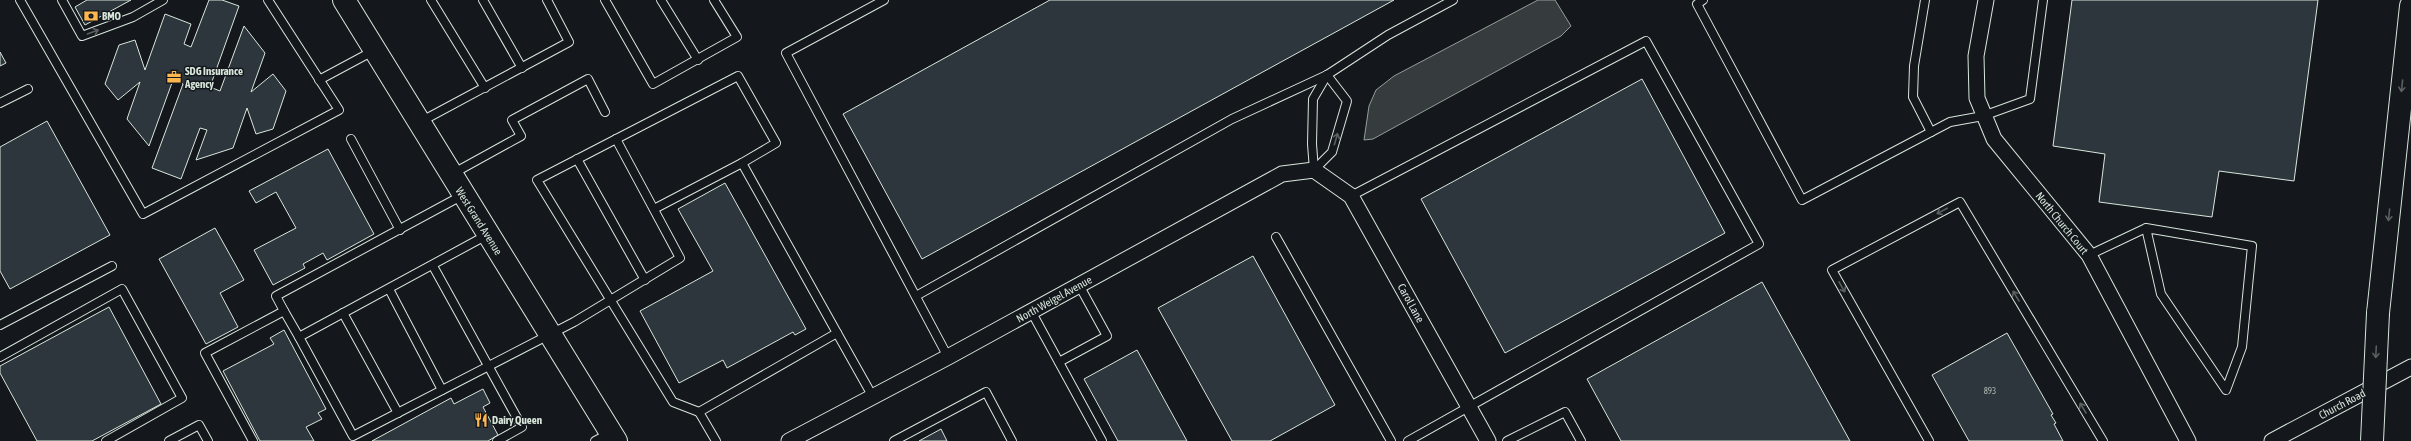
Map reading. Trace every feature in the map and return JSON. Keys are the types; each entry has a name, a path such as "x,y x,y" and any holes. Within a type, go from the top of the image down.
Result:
{"main road":[{"name":"West Grand Avenue","path":"344,0 549,334 607,438"},
{"path":"2372,441 2378,313 2411,6"}],"street":[{"name":"North Church Court","path":"1986,0 1976,56 1976,98 1983,116 1994,139 2089,255 2188,441"},
{"name":"Carol Lane","path":"1318,172 1351,196 1488,441"},
{"name":"North Weigel Avenue","path":"789,441 948,357 1282,174 1318,172"},
{"name":"Church Road","path":"2272,441 2411,367"}],"lane":[{"path":"20,0 143,214 339,110 268,0"},
{"path":"62,0 82,36 133,17 163,0"},
{"path":"431,0 485,88"},
{"path":"483,0 522,68"},
{"path":"419,123 569,42 547,0"},
{"path":"605,0 653,84 737,37 714,0"},
{"path":"661,0 698,60"},
{"path":"884,0 786,53 948,357"},
{"path":"916,296 1232,119 1327,75 1388,35 1453,0"},
{"path":"1703,0 1697,4 1802,200 1950,122 1983,116 2030,99 2043,0"},
{"path":"1925,0 1914,66 1913,97 1931,132"},
{"path":"1351,196 1646,41 1759,244 1470,408 1408,441"},
{"path":"319,80 374,50"},
{"path":"1318,172 1312,144 1313,99 1327,75"},
{"path":"1318,172 1332,152 1347,101 1327,75"},
{"path":"654,209 742,163 776,143 738,76 537,180 673,402 699,412 716,441"},
{"path":"451,175 521,136 512,120 588,79 606,112"},
{"path":"0,103 28,89"},
{"path":"351,139 400,230"},
{"path":"463,195 276,296 353,436 549,334 611,300 680,258 616,139"},
{"path":"577,159 645,280"},
{"path":"742,163 873,397"},
{"path":"1930,441 1832,270 1960,202 2103,441"},
{"path":"2089,255 2146,228 2252,246 2242,347 2226,390 2161,294 2146,228"},
{"path":"299,337 488,235"},
{"path":"1276,237 1391,441"},
{"path":"0,325 112,266"},
{"path":"433,266 522,427 497,441"},
{"path":"1059,362 1107,336 1079,285"},
{"path":"0,357 122,289 182,398 106,441"},
{"path":"389,289 442,390"},
{"path":"253,441 205,353 284,311"},
{"path":"1032,311 1102,441"},
{"path":"343,313 398,413"},
{"path":"699,412 837,333"},
{"path":"894,441 986,392 1012,441"},
{"path":"1507,441 1565,412 1581,441"},
{"path":"169,441 199,425 208,441"}],"shaded area":[{"path":"1538,0 1555,0 1571,26 1561,36 1373,139 1364,140 1369,106 1376,90 1394,76"}],"building":[{"name":"BMO","path":"87,0 131,0 85,25 75,7"},
{"path":"209,0 222,0 239,6 210,87 220,91 244,26 265,53 251,92 273,74 286,91 273,129 256,134 247,108 233,148 196,160 207,130 200,128 181,179 152,168 183,84 173,80 149,146 127,119 140,82 118,100 105,84 119,45 135,40 145,70 165,14 191,24 184,44 191,47"},
{"path":"1050,0 1394,0 922,259 843,114"},
{"path":"2072,0 2318,0 2294,181 2219,171 2212,217 2099,202 2105,154 2053,146"},
{"path":"0,52 6,63 0,66"},
{"path":"1642,79 1725,233 1505,353 1421,199"},
{"path":"47,121 110,235 10,289 0,271 0,147"},
{"path":"328,149 374,234 327,260 323,253 303,264 305,268 273,285 254,250 296,228 276,192 256,203 249,191"},
{"path":"725,183 806,329 795,335 793,332 727,368 723,360 679,383 640,311 713,271 678,209"},
{"path":"215,228 244,280 220,293 238,327 206,344 159,259"},
{"path":"1253,256 1335,405 1270,441 1232,441 1158,308"},
{"path":"1762,282 1850,441 1621,441 1587,379"},
{"path":"109,307 161,404 92,441 37,441 0,373 0,366"},
{"path":"284,330 326,409 318,413 322,419 306,427 314,441 260,441 223,371 274,344 270,338"},
{"path":"2007,333 2053,414 2051,415 2056,423 2054,424 2063,441 1969,441 1932,375"},
{"path":"1137,350 1187,441 1118,441 1084,379"},
{"path":"483,389 490,403 483,407 498,435 488,441 372,441 451,398 454,404"},
{"path":"941,429 947,441 919,441"}],"place":[{"name":"BMO","path":"91,16"},
{"name":"SDG Insurance Agency","path":"174,77"},
{"name":"Dairy Queen","path":"481,420"}]}
